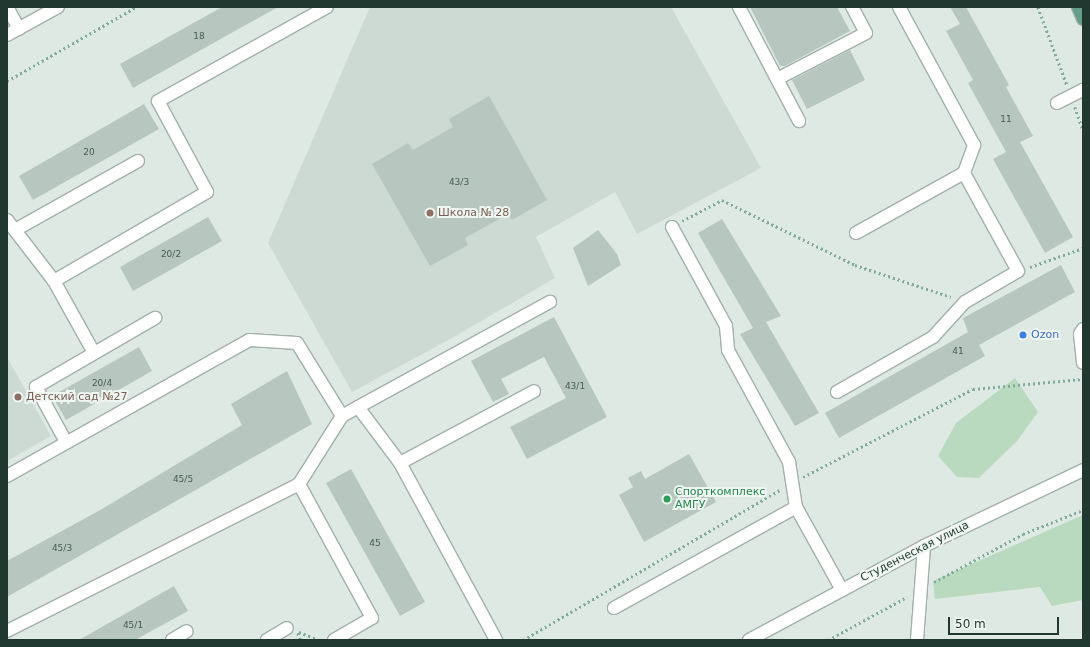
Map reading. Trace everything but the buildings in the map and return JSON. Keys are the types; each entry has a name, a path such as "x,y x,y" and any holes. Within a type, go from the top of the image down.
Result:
{"main road":[{"path":"1078,7 1083,19"}],"street":[{"path":"7,7 19,29"},
{"path":"7,35 58,7"},
{"path":"54,281 207,192 158,101 327,7"},
{"path":"739,7 799,121"},
{"path":"777,79 866,33 852,7"},
{"path":"856,233 964,173 974,145 899,7"},
{"path":"1057,103 1083,90"},
{"path":"94,353 54,281 11,225 138,161"},
{"path":"837,392 933,337 965,302 1018,271 964,173"},
{"path":"672,227 726,326 728,350 789,462 796,507 842,590"},
{"path":"7,631 299,484 342,416 550,302"},
{"path":"66,442 36,387 155,318"},
{"path":"1083,329 1080,334 1083,363"},
{"path":"7,476 249,340 297,343 342,416"},
{"path":"400,464 534,391"},
{"path":"358,407 400,464 496,640"},
{"name":"Студенческая улица","path":"749,640 924,546 1083,470"},
{"path":"299,484 372,618 334,640"},
{"path":"614,608 796,507"},
{"path":"917,640 924,546"},
{"path":"267,640 288,628"},
{"path":"172,640 187,631"}],"path":[{"path":"7,81 136,7"},
{"path":"1038,7 1083,130"},
{"path":"672,227 722,200 854,265 965,302"},
{"path":"1018,271 1083,248"},
{"path":"524,640 792,482 973,389 1083,379"},
{"path":"828,640 1023,534 1083,510"},
{"path":"288,628 319,640"}],"shaded area":[{"name":"Школа № 28","path":"370,7 671,7 761,168 637,234 615,192 536,237 555,278 454,337 352,392 268,243"},
{"name":"Детский сад №27","path":"7,357 51,436 7,461"}],"green space":[{"path":"1015,378 1038,412 1017,441 979,478 957,477 938,456 956,423"},
{"path":"1083,515 1083,600 1052,606 1040,587 935,599 933,581"}],"place":[{"name":"Школа № 28","path":"430,213"},
{"name":"Ozon","path":"1023,335"},
{"name":"Детский сад №27","path":"18,397"},
{"name":"Спорткомплекс АМГУ","path":"667,499"}]}
